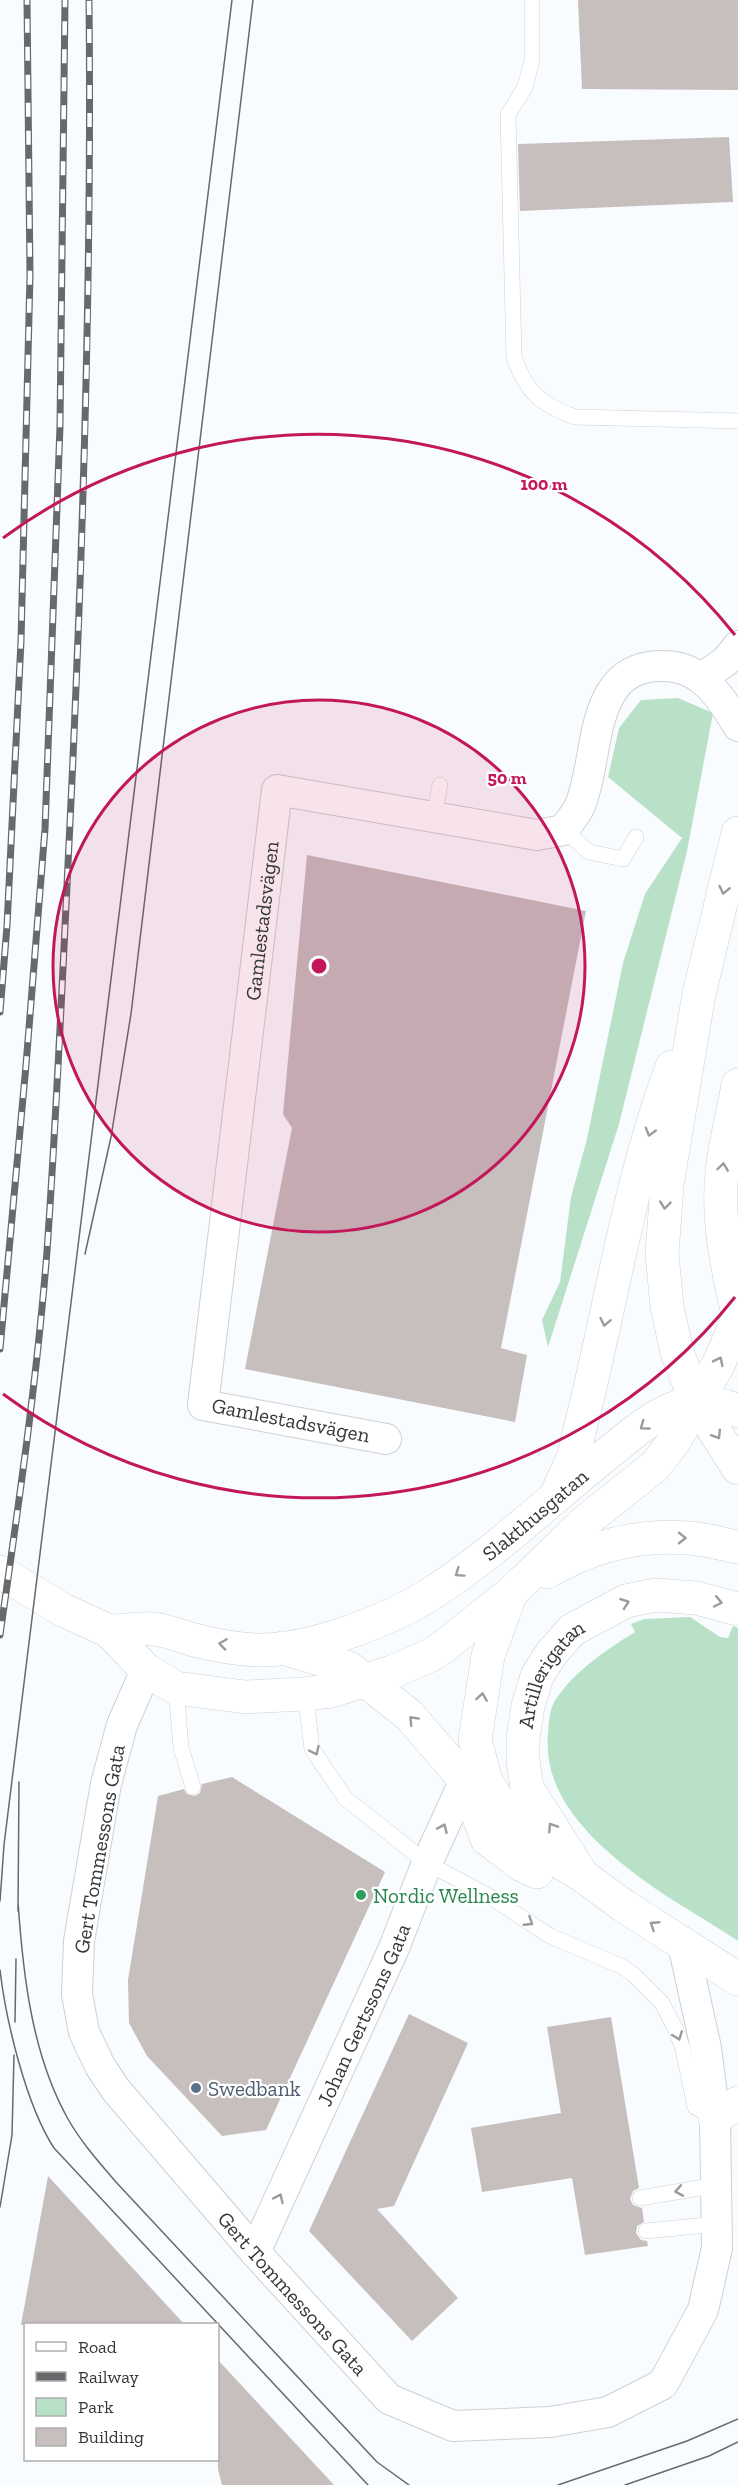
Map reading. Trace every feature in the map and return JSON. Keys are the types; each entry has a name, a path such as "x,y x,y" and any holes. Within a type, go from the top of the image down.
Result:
{"main road":[{"path":"738,833 699,994 667,1185 662,1254 663,1282 675,1345 696,1402 738,1468"},
{"path":"554,1498 573,1458 627,1213 658,1105 699,994"},
{"path":"738,1085 722,1172 722,1214 730,1277 738,1314"},
{"path":"696,1402 719,1363 738,1319"},
{"path":"696,1402 723,1404 738,1411"},
{"name":"Slakthusgatan","path":"109,1631 154,1629 197,1641 260,1650 281,1648 361,1628 423,1598 478,1560 659,1415 676,1407 696,1402"},
{"name":"Slakthusgatan","path":"0,1572 63,1610 109,1631 146,1671 176,1688 245,1697 331,1691 392,1672 429,1656 511,1593 586,1521 655,1466 675,1440 696,1402"},
{"name":"Slakthusgatan","path":"511,1593 569,1559 625,1540 688,1538 738,1547"},
{"name":"Artillerigatan","path":"511,1593 488,1656 474,1740 486,1781 522,1839 583,1876 738,1979"},
{"name":"Artillerigatan","path":"583,1876 527,1788 523,1738 528,1706 537,1676 550,1654 572,1630 626,1601 656,1595 696,1598 738,1609"},
{"path":"281,1648 349,1668 409,1715 465,1780 487,1839 522,1865 559,1883 583,1876"}],"street":[{"path":"702,678 726,661 738,646"},
{"path":"564,830 581,804 601,712 614,687 634,670 657,666 680,666 702,678 724,701 738,726"},
{"name":"Gamlestadsvägen","path":"386,1439 202,1405 277,790 537,835 564,830"},
{"name":"Gert Tommessons Gata","path":"146,1671 122,1725 106,1784 79,1941 77,1994 84,2032 100,2066 116,2090 255,2252 389,2399 453,2426 549,2422 608,2412 663,2384 703,2310 717,2248 717,2185 727,2110 706,2048 683,1944"},
{"name":"Johan Gertssons Gata","path":"255,2252 394,1948 427,1863 465,1780 474,1740"}],"lane":[{"path":"532,0 532,60 525,87 508,115 514,357 521,378 534,395 552,409 575,417 738,421"},
{"path":"434,817 440,784"},
{"path":"564,830 589,852 623,860 636,837"},
{"path":"343,1634 304,1694 312,1749 345,1798 427,1863 489,1896 550,1936 623,1967 633,1974 662,2003 676,2030 683,2049 694,2107 727,2110"},
{"path":"176,1688 181,1748 193,1787"},
{"path":"640,2198 717,2185"},
{"path":"646,2231 717,2224"}],"green space":[{"path":"678,698 713,713 687,851 619,1124 548,1347 542,1320 560,1282 571,1197 587,1139 623,963 645,894 682,838 608,777 619,728 641,700"},
{"path":"690,1617 720,1637 728,1638 733,1626 738,1628 738,1941 642,1879 590,1834 575,1817 563,1798 548,1757 548,1734 552,1707 564,1689 582,1670 635,1632 631,1624 644,1619"}],"building":[{"path":"578,0 738,0 738,90 582,89"},
{"path":"729,137 733,202 520,211 518,144"},
{"path":"307,855 586,911 501,1348 527,1355 515,1422 245,1369 292,1128 283,1114"},
{"path":"232,1777 385,1872 266,2130 222,2136 147,2056 129,2023 128,1980 158,1796 184,1789 187,1794 195,1796 200,1793 202,1784"},
{"path":"409,2014 468,2043 394,2206 377,2209 458,2298 412,2341 309,2231"},
{"path":"611,2017 639,2188 633,2191 630,2199 633,2205 642,2208 644,2222 637,2226 636,2233 641,2240 647,2241 648,2246 585,2255 572,2178 482,2192 471,2128 561,2113 547,2027"},
{"path":"48,2176 183,2323 24,2323 21,2325"},
{"path":"219,2361 334,2485 222,2485 218,2469"}],"tram line":[{"path":"0,1901 4,1845 232,0"},
{"path":"85,1254 111,1137 131,1014 253,0"},
{"path":"18,1911 19,1782"},
{"path":"18,1902 31,2014 56,2094 78,2136 115,2181 377,2462 409,2485"},
{"path":"15,2022 16,1959"},
{"path":"0,1970 12,2037 26,2086 54,2148 217,2323"},
{"path":"0,2207 12,2135 14,2055"},
{"path":"219,2325 368,2485"},
{"path":"558,2485 687,2441 738,2419"},
{"path":"625,2485 709,2456 738,2442"}],"railway":[{"path":"0,1012 7,926 21,641 30,275 27,0"},
{"path":"0,1349 45,829 60,426 65,0"},
{"path":"0,1635 38,1348 47,1251 57,1091 83,515 88,309 89,0"}],"place":[{"name":"Nordic Wellness","path":"361,1895"},
{"name":"Swedbank","path":"196,2088"}]}
